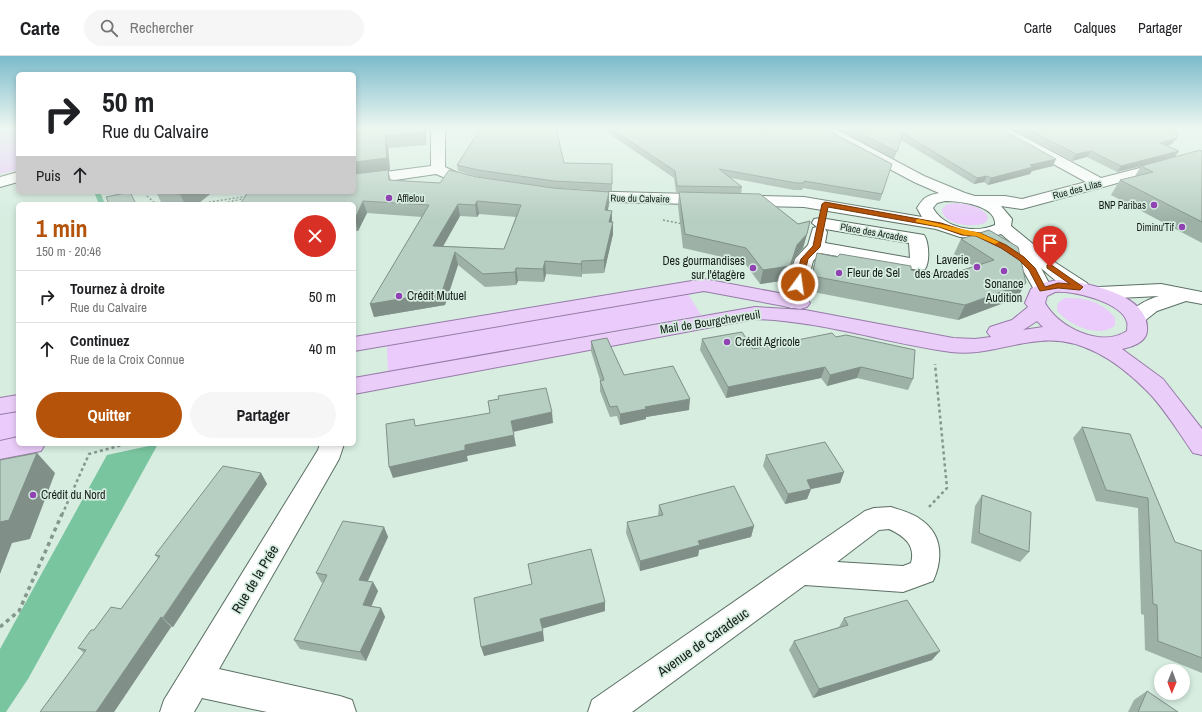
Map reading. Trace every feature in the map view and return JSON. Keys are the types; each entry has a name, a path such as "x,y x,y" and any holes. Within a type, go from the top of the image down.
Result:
{"main road":[{"name":"Mail de Bourgchevreuil","path":"356,344 704,285 968,335 1000,332 1013,328 1030,318 1037,309"},
{"path":"1134,328 1117,344 1094,342 1067,334 1048,322 1037,309 1035,298 1038,293 1043,290 1058,286 1080,287 1099,293 1121,304 1134,328 1140,357 1156,385 1202,446"},
{"name":"Mail de Bourgchevreuil","path":"356,386 755,313 797,315 933,341 970,346 997,344 1036,335 1067,334"},
{"path":"1094,342 1122,358 1156,385"},
{"path":"0,406 16,403"},
{"path":"0,450 22,446"}],"street":[{"path":"438,159 438,169"},
{"path":"881,159 920,179 994,208 1003,222 1055,270 1080,287"},
{"path":"1054,159 1098,183"},
{"name":"Rue des Lilas","path":"970,198 1022,204 1192,159"},
{"path":"356,181 438,169 455,177 486,184"},
{"path":"0,182 16,178"},
{"path":"920,179 928,204 927,214 941,225"},
{"name":"Rue du Calvaire","path":"562,195 593,197 783,200 825,204 941,225 965,233 977,234"},
{"name":"Rue du Calvaire","path":"882,214 900,213 928,204 944,196 970,198"},
{"path":"792,302 804,259 816,247 820,222 825,204"},
{"name":"Rue des Lilas","path":"977,234 998,231 1003,222 1022,204"},
{"name":"Place des Arcades","path":"816,247 919,265 918,239 820,222"},
{"path":"977,234 1003,246 1021,258 1032,269 1043,290"},
{"path":"1099,293 1161,290 1197,297"},
{"path":"1134,328 1140,312 1161,300 1197,297"},
{"name":"Rue de la Prée","path":"176,712 330,452 332,446"},
{"name":"Avenue de Caradeuc","path":"604,712 874,519 891,518 911,527 923,540 927,556 923,572 903,579 801,572"},
{"path":"195,680 340,712"}],"path":[{"path":"148,194 147,196 155,202"},
{"path":"210,202 251,196 228,202"},
{"path":"911,527 947,488 933,341"},
{"path":"0,627 19,611 89,454 119,446"}],"shaded area":[{"path":"0,159 16,159 16,170 0,174"},
{"path":"956,203 969,205 982,210 988,217 986,222 967,225 947,219 943,214 942,209 947,204"},
{"path":"688,294 701,315 388,372 387,346"},
{"path":"1065,298 1079,298 1099,304 1115,318 1115,325 1109,329 1093,331 1076,325 1057,310 1058,303"},
{"path":"16,410 16,439 0,442 0,413"},
{"path":"149,446 157,446 28,679 6,712 0,712 0,649 107,455"}],"building":[{"path":"356,159 382,159 356,162"},
{"path":"461,159 563,159 564,163 612,164 612,184 554,181 478,170 457,165"},
{"path":"656,159 882,159 892,164 882,194 804,181 804,183 796,183 719,169 742,187 677,186 675,171"},
{"path":"945,159 1056,159 1030,165 1033,167 991,178 987,176 977,178"},
{"path":"1106,159 1150,159 1121,166"},
{"path":"1168,159 1202,159 1202,222 1120,180 1153,172 1141,166"},
{"path":"388,170 389,180 440,183 449,170 477,177 553,188 609,192 605,210 612,211 609,222 613,222 604,260 582,261 581,264 545,261 543,269 516,268 515,272 483,274 455,252 442,292 370,304 429,205 363,201 356,217 356,202 241,202 247,194 356,194 356,174","holes":["477,201 521,205 504,249 433,246 458,204 475,205"]},
{"path":"679,192 760,194 798,224 810,221 807,234 797,245 790,266 763,270 746,248 685,234"},
{"path":"120,194 131,194 135,202 108,202 106,197"},
{"path":"989,230 1018,247 1026,283 965,305 812,276 817,253 837,257 840,254 911,266 911,270 945,276 994,260 961,239"},
{"path":"742,332 753,349 832,333 836,337 846,335 915,350 913,379 861,367 830,375 825,367 728,387 702,339"},
{"path":"607,338 624,375 673,366 690,399 645,407 646,409 620,414 617,406 610,407 600,381 604,380 591,341"},
{"path":"546,388 552,412 511,421 514,435 465,445 465,450 389,467 386,424 414,419 415,426 490,413 488,401 499,399 498,396"},
{"path":"1082,427 1130,434 1175,542 1202,551 1202,658 1158,641 1157,605 1153,604 1148,498 1106,490"},
{"path":"825,442 844,472 807,480 811,489 788,494 766,455"},
{"path":"37,453 9,520 0,522 0,460"},
{"path":"223,466 261,473 163,618 161,617 96,712 40,712 86,650 78,648 91,630 94,630 111,607 121,609 160,556 155,555"},
{"path":"734,486 754,526 698,541 700,545 640,561 627,522 663,515 659,505"},
{"path":"982,495 1031,512 1029,552 979,533"},
{"path":"343,521 384,527 359,580 373,582 363,605 381,608 360,652 294,640 327,575 316,573"},
{"path":"591,549 605,602 540,619 543,631 481,647 474,598 532,584 528,564"},
{"path":"907,600 940,651 819,689 794,641 848,625 844,618"},
{"path":"1147,691 1154,696 1154,700 1160,700 1178,712 1138,712"}],"waterway":[{"path":"98,194 101,202"}],"slow traffic":[{"path":"918,221 941,225 952,230 965,233 977,234 995,242"}],"place":[{"name":"Afflelou","path":"389,198"},
{"name":"BNP Paribas","path":"1154,205"},
{"name":"Diminu'Tif","path":"1182,227"},
{"name":"Laverie des Arcades","path":"977,267"},
{"name":"Des gourmandises sur l'étagère","path":"753,268"},
{"name":"Sonance Audition","path":"1004,271"},
{"name":"Fleur de Sel","path":"839,273"},
{"name":"Crédit Mutuel","path":"399,296"},
{"name":"Crédit Agricole","path":"727,342"},
{"name":"Crédit du Nord","path":"33,495"}],"route":[{"path":"798,284 804,259 816,247 820,222 825,204 941,225 952,230 977,234 1003,246 1021,258 1032,269 1043,290 1058,286 1080,287 1064,278 1050,267"}]}
